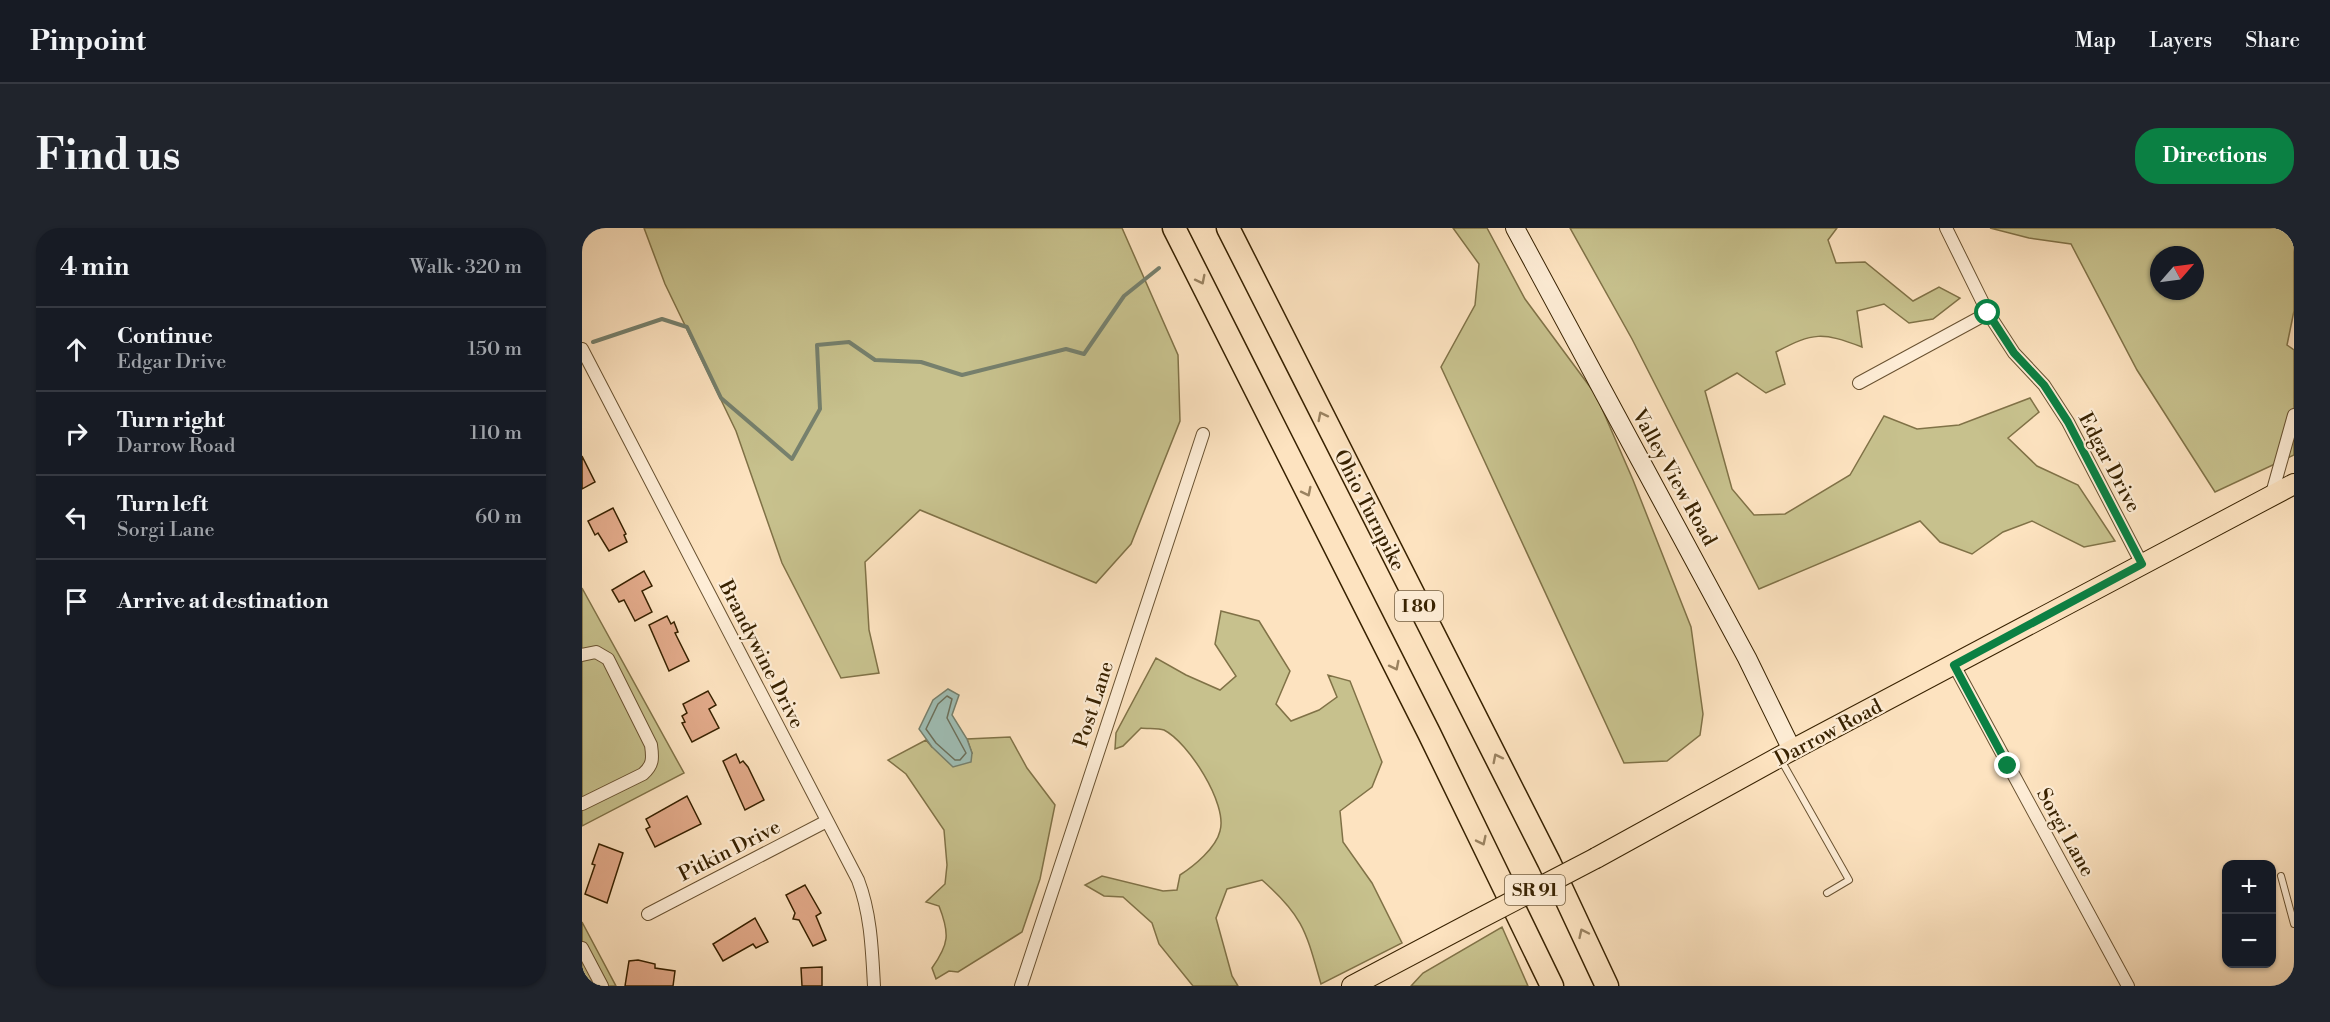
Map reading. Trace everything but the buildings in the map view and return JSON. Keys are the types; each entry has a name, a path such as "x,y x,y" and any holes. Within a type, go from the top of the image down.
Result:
{"highway":[{"name":"I 80","path":"1174,228 1430,733 1552,986"},
{"name":"Ohio Turnpike","path":"1228,228 1549,862 1607,986"}],"main road":[{"name":"Valley View Road","path":"1515,228 1747,658 1786,753"},
{"name":"Darrow Road","path":"1357,983 1596,858 1786,753 2294,484"}],"street":[{"name":"Edgar Drive","path":"1946,228 1988,313 2014,353 2044,385 2068,422 2142,564"},
{"path":"1859,383 1988,313"},
{"name":"Brandywine Drive","path":"582,350 865,898 871,936 874,986"},
{"path":"2271,496 2294,415"},
{"name":"Post Lane","path":"1021,986 1203,434"},
{"path":"582,655 596,652 608,659 651,745 653,759 651,767 643,774 582,804"},
{"name":"Sorgi Lane","path":"1954,665 2128,986"},
{"name":"Pitkin Drive","path":"648,914 827,821"},
{"path":"582,948 602,986"}],"lane":[{"path":"1786,753 1849,880 1827,893"},
{"path":"2281,876 2294,924"}],"shaded area":[{"path":"644,228 1122,228 1178,355 1180,421 1131,544 1096,583 920,510 865,562 869,630 879,673 841,678 782,563 736,431 665,284"},
{"path":"1453,228 1487,228 1525,299 1596,395 1633,480 1691,627 1703,714 1700,735 1667,761 1624,763 1441,367 1475,305 1479,264"},
{"path":"1570,228 1837,228 1828,240 1836,263 1865,262 1913,301 1939,287 1960,298 1933,319 1909,323 1884,304 1857,311 1862,347 1827,337 1809,338 1776,352 1785,384 1766,393 1737,373 1705,391 1732,489 1754,515 1785,514 1850,475 1884,416 1917,429 1959,425 2030,398 2039,412 2008,438 2037,466 2078,485 2115,541 2084,547 2032,521 2003,532 1972,554 1940,542 1920,521 1759,589 1632,339"},
{"path":"1990,228 2294,228 2294,311 2287,345 2294,350 2294,455 2215,492 2137,370 2071,244 2029,238"},
{"path":"582,588 684,773 582,826"},
{"path":"1221,611 1259,621 1290,671 1276,704 1291,721 1319,710 1337,697 1328,675 1350,681 1382,762 1372,787 1340,811 1343,842 1372,883 1402,943 1321,984 1302,926 1287,905 1262,880 1227,889 1216,918 1232,976 1238,986 1193,986 1159,944 1152,923 1123,897 1104,896 1085,885 1102,876 1163,891 1177,890 1180,875 1204,856 1218,837 1221,819 1212,790 1194,760 1174,737 1164,730 1141,728 1123,746 1115,749 1116,733 1156,658 1220,690 1236,676 1215,644"},
{"path":"1010,737 1027,768 1055,805 1040,879 1022,932 958,972 949,971 936,979 932,968 945,945 945,924 939,906 926,902 945,884 947,865 944,830 906,774 888,760 926,740 932,747 972,753 967,739"},
{"path":"582,922 616,986 582,986"},
{"path":"1502,927 1528,986 1411,986 1423,973"}],"water":[{"path":"948,689 959,695 952,715 967,739 972,753 971,762 953,767 932,747 919,729 933,700"}],"waterway":[{"path":"593,342 662,319 687,327 721,398 792,459 820,409 817,345 849,342 875,360 921,362 962,375 1066,349 1084,354 1124,296 1159,268"}],"route":[{"path":"1988,313 2014,353 2044,385 2068,422 2142,564 1954,665 2008,766"}]}
